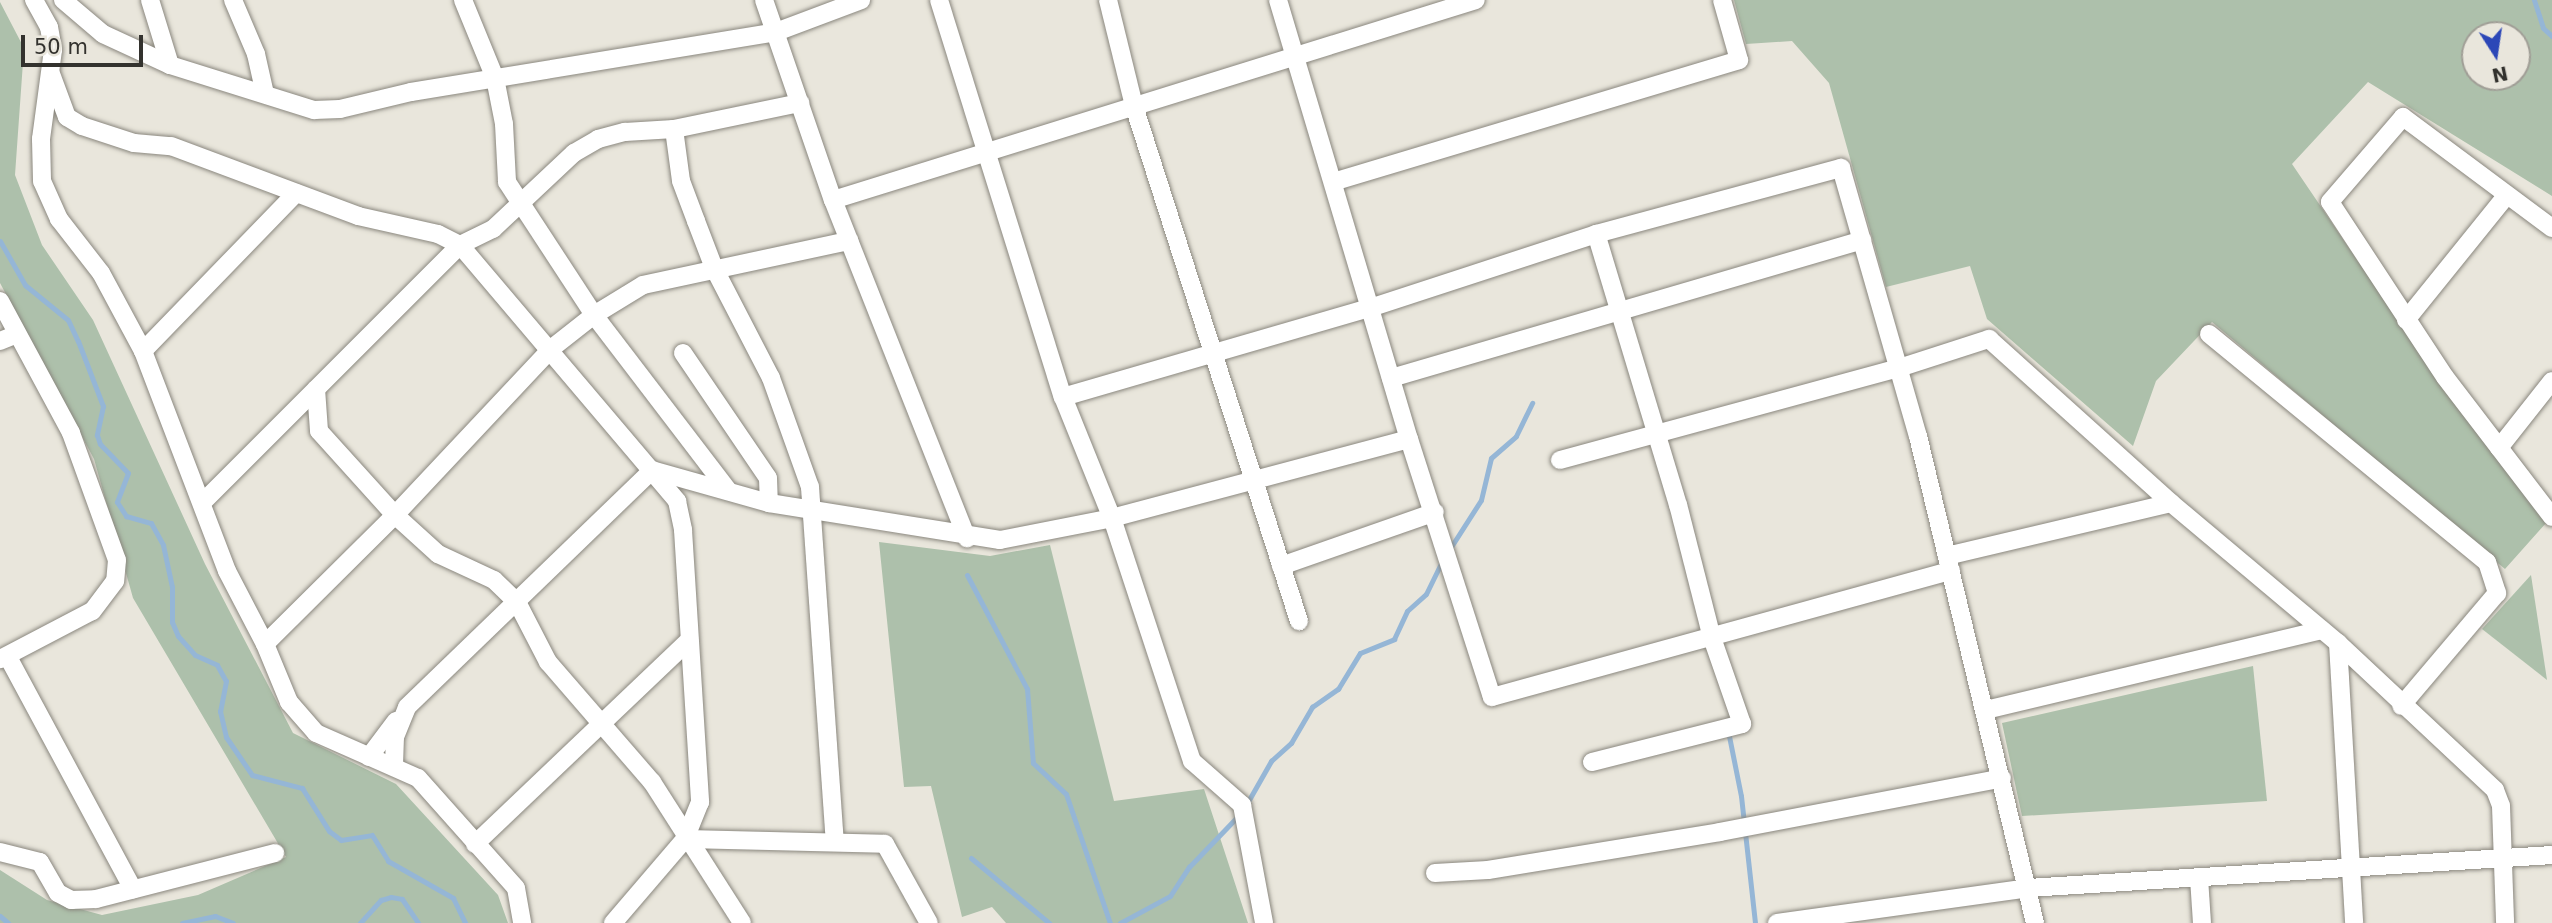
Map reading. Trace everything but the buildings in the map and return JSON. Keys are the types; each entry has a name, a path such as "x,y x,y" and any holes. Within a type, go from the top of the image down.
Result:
{"street":[{"path":"34,0 49,27 51,74 41,139 42,181 59,219 101,273 143,351 203,502 227,571 265,644 289,702 316,733 394,765 418,778 516,888 522,923"},
{"path":"63,0 103,34 170,65 314,110 340,109 495,78 776,32 861,0"},
{"path":"150,0 170,65"},
{"path":"233,0 256,54 265,94"},
{"path":"463,0 495,78 504,124 507,182 594,315 728,490"},
{"path":"764,0 833,200 967,538"},
{"path":"939,0 1063,397 1112,518 1192,761 1242,805 1264,923"},
{"path":"1108,0 1134,106 1251,480 1299,621"},
{"path":"1278,0 1409,439 1435,512 1492,697 1712,638 1949,563 2171,503"},
{"path":"833,200 1476,0"},
{"path":"1333,182 1740,60 1722,0"},
{"path":"51,74 67,117 82,126 134,143 171,146 358,216 438,234 460,245 552,348 652,470 679,511 700,802 685,839 613,923"},
{"path":"203,502 460,245 493,229 573,153 598,139 674,129 800,103"},
{"path":"2552,228 2403,117 2330,202 2406,320 2552,517"},
{"path":"674,129 681,181 714,268 791,426 810,487 835,841"},
{"path":"1063,397 1370,308 1596,234 1840,167 1899,368 1986,710 2035,923"},
{"path":"143,351 296,193"},
{"path":"2406,320 2506,196"},
{"path":"1592,762 1742,724 1712,638 1596,234"},
{"path":"1391,378 1619,309 1862,240"},
{"path":"265,644 395,515 552,348 594,315 643,285 714,268 849,242"},
{"path":"0,300 79,452 117,560 115,581 92,611 4,658 133,889"},
{"path":"0,341 17,334"},
{"path":"2209,334 2487,562 2497,593 2401,706"},
{"path":"1560,460 1899,368 1989,339 2171,503 2338,643 2401,706 2495,790 2501,806 2500,858 2505,923"},
{"path":"683,353 768,478 769,503"},
{"path":"2499,448 2552,382"},
{"path":"316,389 319,431 395,515 438,554 494,580 517,602 548,662 652,782 685,839 742,923"},
{"path":"652,470 769,503 810,507 967,538 1000,540 1112,518 1409,439"},
{"path":"369,757 407,707 652,470"},
{"path":"1281,566 1435,512"},
{"path":"1986,710 2322,630"},
{"path":"475,844 689,640"},
{"path":"2338,643 2354,923"},
{"path":"394,765 394,737 407,707"},
{"path":"1435,873 1488,870 1720,832 2002,778"},
{"path":"685,839 885,844 929,923"},
{"path":"0,852 40,862 58,893 71,900 96,899 275,853"},
{"path":"1777,923 2028,888 2552,855"},
{"path":"2199,878 2202,923"}],"green space":[{"path":"1734,0 2552,0 2552,196 2368,82 2292,164 2450,397 2547,522 2505,569 2212,322 2156,381 2133,446 1987,319 1970,266 1886,287 1829,83 1792,41 1746,44"},
{"path":"0,2 24,48 15,175 42,245 93,320 205,564 293,733 396,784 498,895 508,923 0,923 0,870 47,900 102,915 198,895 286,857 133,598 94,459 0,283"},
{"path":"879,542 990,556 1050,545 1114,801 1204,789 1248,923 1006,923 992,907 962,917 931,786 904,787"},
{"path":"2531,575 2547,680 2482,629"},
{"path":"2253,666 2267,801 2022,816 2002,723"}],"waterway":[{"path":"2534,0 2543,28 2552,36"},
{"path":"0,241 25,285 68,320 78,341 103,406 97,435 100,444 128,473 117,502 126,516 151,523 163,545 172,587 172,622 178,636 195,655 217,665 226,681 220,711 226,737 252,775 302,788 329,831 341,840 372,835 388,861 453,898 465,923"},
{"path":"1449,550 1481,500 1491,458 1516,436 1532,403"},
{"path":"1246,805 1271,761 1291,743 1312,707 1338,689 1360,653 1394,639 1407,611 1426,594 1442,561"},
{"path":"967,575 1027,689 1033,763 1066,794 1110,923"},
{"path":"1729,736 1741,796 1755,923"},
{"path":"1120,923 1170,896 1189,867 1238,816"},
{"path":"971,858 1049,923"},
{"path":"360,923 381,900 391,897 402,899 418,923"},
{"path":"0,916 8,923"},
{"path":"182,923 215,916 233,923"}]}
